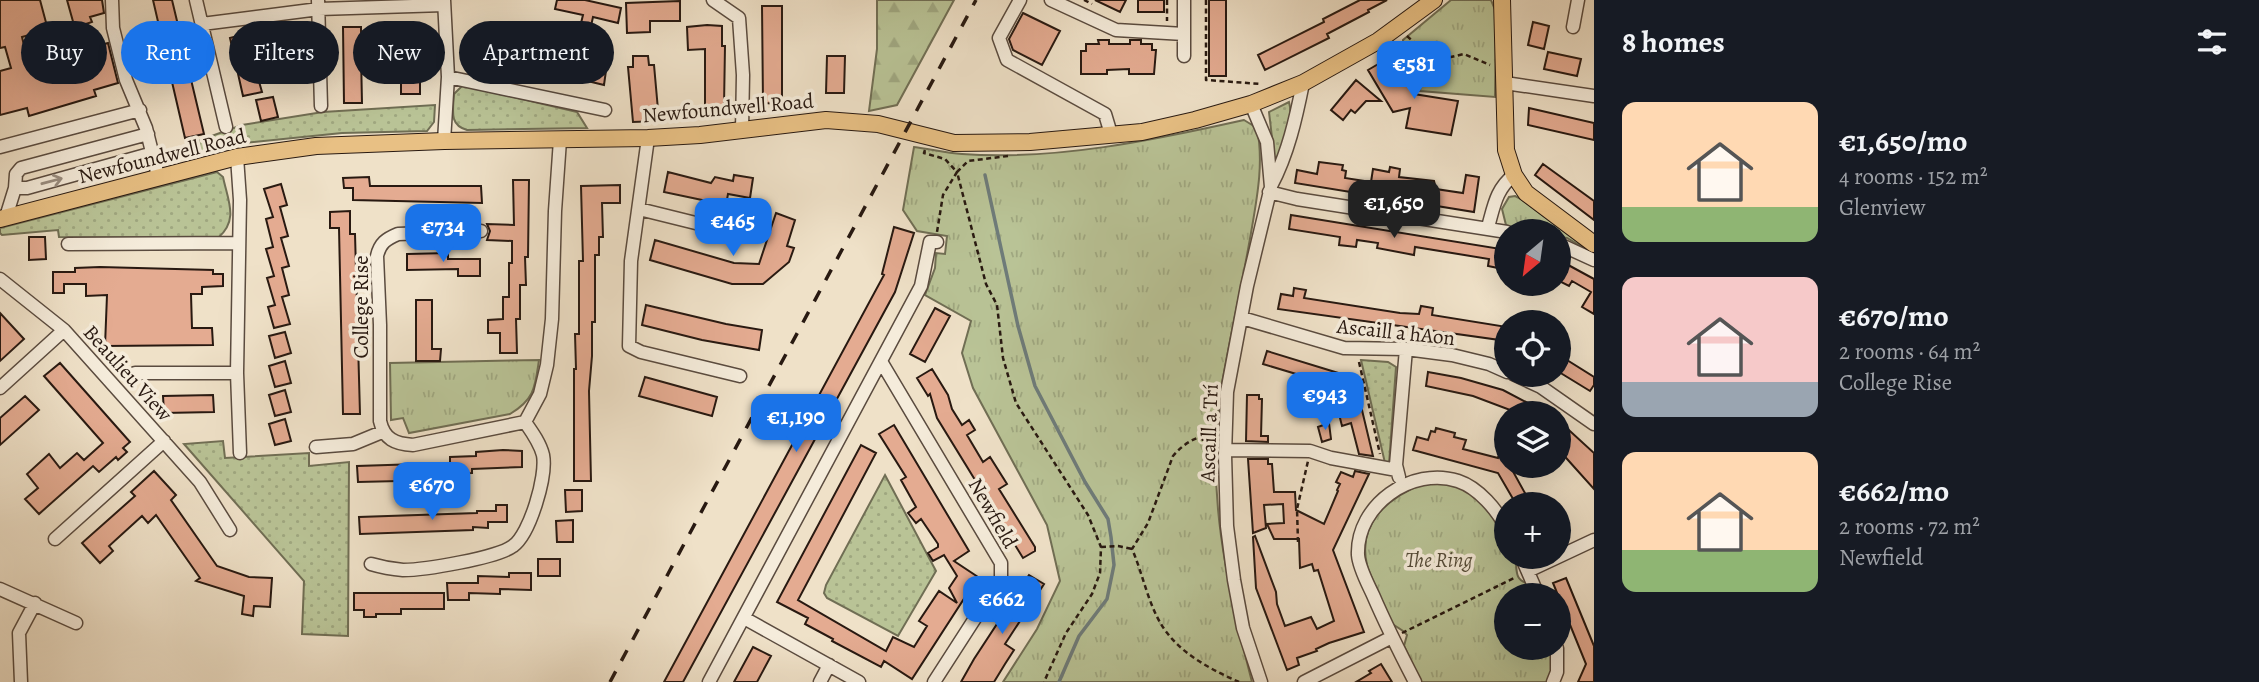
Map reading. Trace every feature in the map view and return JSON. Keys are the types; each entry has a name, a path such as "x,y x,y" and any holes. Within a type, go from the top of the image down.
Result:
{"main road":[{"name":"Newfoundwell Road","path":"3,218 237,157 316,146 649,138 826,120 878,124 954,143 1009,142 1142,132 1251,104 1303,83 1346,60 1434,0"},
{"path":"1502,0 1506,150 1514,175 1526,193 1594,244"}],"street":[{"path":"112,0 113,28 126,80 141,110 158,176"},
{"path":"196,0 201,21"},
{"path":"713,0 739,18 743,75 741,130"},
{"path":"1020,0 999,38 1007,60 1105,114 1111,134"},
{"path":"1051,0 1116,30 1184,34"},
{"path":"1184,0 1184,57"},
{"path":"1573,27 1578,0"},
{"path":"215,22 319,5 444,3 448,78 444,141"},
{"path":"319,5 321,106"},
{"path":"448,78 605,110"},
{"path":"1505,78 1594,96"},
{"path":"215,80 226,127"},
{"name":"Ascaill a Trí","path":"1261,682 1243,628 1227,526 1227,392 1270,189 1296,120 1303,83"},
{"name":"Ascaill a Trí","path":"1251,104 1267,142 1270,189"},
{"path":"0,147 141,110"},
{"path":"3,218 15,188 16,174 21,168 148,134"},
{"path":"649,138 631,261 629,346 641,352 740,376"},
{"path":"525,422 540,394 547,365 552,319 560,140"},
{"path":"15,188 27,188 153,153"},
{"path":"237,157 240,200 237,373 240,453"},
{"path":"1488,227 1497,193 1502,184 1514,175"},
{"path":"1270,189 1297,199 1494,229"},
{"path":"639,209 740,234 747,218"},
{"name":"College Rise","path":"382,432 377,256 380,246 388,238 398,234 481,231"},
{"path":"709,682 882,363 921,286 930,242 937,242"},
{"path":"68,244 238,243"},
{"path":"1572,250 1594,260"},
{"name":"Beaulieu View","path":"0,279 64,330 200,482 230,530"},
{"name":"Ascaill a hAon","path":"1241,317 1316,342 1356,349 1406,349 1452,355 1494,366"},
{"name":"Beaulieu View","path":"0,387 64,330"},
{"path":"1401,485 1397,470 1406,349"},
{"name":"Newfield","path":"882,363 1001,563 1000,578 934,682"},
{"path":"135,373 237,373"},
{"path":"1541,387 1594,424"},
{"path":"316,447 353,444 382,432 398,444 413,445 525,422"},
{"path":"371,564 386,568 417,569 482,558 503,552 516,544 525,531 542,474 543,456 536,437 525,422"},
{"name":"Beaulieu View","path":"55,539 164,441"},
{"path":"1225,450 1310,451 1331,458 1397,470"},
{"path":"1415,682 1365,578 1358,556 1362,535 1376,507 1390,492 1401,485 1430,478 1461,482 1494,510"},
{"path":"1533,583 1528,571 1594,540"},
{"path":"0,589 76,623"},
{"path":"21,682 19,634 34,603"},
{"path":"744,618 859,682"},
{"path":"1304,682 1392,637"},
{"path":"1553,682 1558,660"},
{"path":"820,682 829,666"}],"path":[{"path":"1084,0 1095,5"},
{"path":"1167,0 1167,25"},
{"path":"1206,0 1206,79 1263,84 1274,94"},
{"path":"1397,27 1430,57 1443,59 1464,54 1474,57 1505,78"},
{"path":"931,139 924,153 945,159 957,172 986,284 997,305 1003,358 1016,403 1088,515 1104,547 1100,573 1092,594 1066,633 1044,682"},
{"path":"937,242 943,195 957,172 968,162 1007,157 1009,142"},
{"path":"1356,349 1383,467"},
{"path":"1132,549 1147,523 1173,456 1192,439 1227,434"},
{"path":"1298,542 1297,509 1310,451"},
{"path":"1104,547 1118,545 1132,549"},
{"path":"1132,549 1167,634 1195,658 1239,682"},
{"path":"1392,637 1528,571"}],"green space":[{"path":"877,0 954,0 897,105 869,111 877,49"},
{"path":"1451,0 1491,0 1496,12 1495,97 1420,91 1422,77 1403,48 1403,40"},
{"path":"463,85 577,112 587,128 461,128 455,121 453,112 454,94"},
{"path":"1289,102 1288,129 1273,175 1269,112"},
{"path":"435,105 434,122 427,131 342,133 244,143 181,158 167,152 242,125 323,112"},
{"path":"1244,120 1257,128 1259,180 1221,389 1216,463 1221,537 1234,610 1252,682 1003,682 1037,629 1060,581 1047,525 973,388 962,353 971,321 925,295 935,268 936,253 945,254 947,236 917,231 903,210 914,147 997,155 1068,152 1175,135"},
{"path":"217,172 223,177 230,210 228,224 218,238 59,237 58,230 2,235 0,233 0,228"},
{"path":"1509,197 1521,199 1548,219 1504,219 1502,209"},
{"path":"1572,237 1594,254 1572,241"},
{"path":"539,360 532,392 525,403 510,414 409,433 403,418 391,420 390,363"},
{"path":"1361,360 1388,362 1396,367 1389,464 1385,463"},
{"path":"223,441 225,458 309,453 309,466 349,462 348,636 302,634 304,581 184,444"},
{"path":"885,475 936,571 898,636 827,598 824,593"},
{"name":"The Ring","path":"1425,483 1453,485 1474,496 1494,517 1494,569 1517,569 1519,579 1527,583 1494,583 1494,660 1554,660 1547,682 1421,682 1404,646 1407,635 1391,622 1387,614 1368,568 1365,550 1371,524 1379,513"}],"building":[{"path":"0,0 40,0 46,21 21,21 21,84 107,84 108,43 118,83 94,90 96,96 29,116 27,108 0,115 0,71 11,68 5,47 0,48"},
{"path":"67,0 102,0 104,13 90,17 92,21 73,21"},
{"path":"153,0 172,0 177,21 158,21"},
{"path":"557,0 585,0 621,8 618,23 593,17 592,21 582,21 583,15 555,9"},
{"path":"1095,0 1126,0 1120,12"},
{"path":"1138,0 1164,0 1164,12 1138,12"},
{"path":"1209,0 1226,0 1226,76 1209,76"},
{"path":"1360,0 1387,0 1327,34 1329,38 1265,70 1258,55 1324,22 1323,19"},
{"path":"680,1 680,21 650,21 650,32 627,33 626,3"},
{"path":"762,6 782,6 782,104 763,103"},
{"path":"1023,13 1060,31 1042,65 1013,50 1009,39"},
{"path":"1533,22 1549,26 1544,49 1528,45"},
{"path":"722,26 722,46 725,46 724,106 705,107 705,49 688,50 687,27"},
{"path":"343,27 353,27 353,84 362,84 362,103 344,103"},
{"path":"1098,40 1109,40 1109,44 1130,44 1130,40 1141,40 1141,44 1152,44 1152,50 1156,50 1154,74 1129,74 1129,69 1107,70 1107,74 1081,74 1081,51 1086,51 1086,44 1099,44"},
{"path":"1548,52 1581,59 1577,76 1544,69"},
{"path":"633,56 648,56 649,65 654,65 659,121 633,122 628,67 633,67"},
{"path":"827,56 845,56 844,93 826,93"},
{"path":"1392,56 1414,94 1458,101 1451,135 1406,128 1410,108 1393,112 1368,70"},
{"path":"1356,80 1381,101 1366,101 1355,113 1351,110 1343,120 1331,110"},
{"path":"172,84 192,84 204,134 185,138"},
{"path":"240,84 260,84 262,92 243,96"},
{"path":"401,84 420,84 420,94 401,94"},
{"path":"273,97 278,117 261,121 256,100"},
{"path":"1529,108 1594,123 1594,140 1528,125"},
{"path":"1319,162 1343,165 1345,178 1371,182 1373,169 1389,172 1390,167 1400,169 1399,177 1434,181 1436,189 1463,193 1466,175 1479,177 1474,212 1295,183 1297,170 1317,174"},
{"path":"1543,164 1594,201 1594,220 1535,175"},
{"path":"668,172 711,183 715,177 733,181 734,175 753,178 750,198 728,194 726,205 664,192"},
{"path":"369,177 370,186 481,186 482,203 353,200 353,188 344,188 343,178"},
{"path":"513,180 529,180 526,285 520,285 520,319 516,319 517,353 500,353 500,333 488,333 488,320 503,319 503,297 509,297 512,241 487,240 490,231 487,224 514,225"},
{"path":"281,184 287,205 280,207 288,236 281,238 289,266 282,268 289,295 282,297 290,324 274,328 268,307 275,305 267,278 274,276 266,249 273,247 266,219 273,217 264,189"},
{"path":"620,185 620,203 602,203 603,237 599,237 599,255 595,255 595,322 592,322 589,391 591,481 574,481 575,334 579,334 579,261 583,261 581,186"},
{"path":"350,211 350,234 355,234 360,414 343,414 339,228 330,228 330,212"},
{"path":"776,213 795,220 787,246 794,248 789,262 763,284 732,284 650,260 655,240 734,263 759,264"},
{"path":"1291,215 1494,248 1494,267 1488,266 1489,259 1415,247 1414,255 1377,248 1378,243 1357,240 1356,247 1339,245 1340,237 1289,229"},
{"path":"894,227 914,233 895,292 683,682 664,682 884,275 882,274"},
{"path":"29,237 45,237 46,259 29,260"},
{"path":"448,253 448,259 480,259 480,276 458,276 458,269 407,270 407,254"},
{"path":"1572,267 1594,279 1594,314 1582,307 1591,292 1572,281"},
{"path":"75,268 213,270 213,274 223,274 223,286 202,287 202,294 191,294 192,328 212,328 213,345 105,346 107,295 86,296 86,284 64,284 64,293 53,293 53,272 75,272"},
{"path":"1294,288 1306,290 1304,298 1400,313 1419,314 1421,306 1433,308 1432,315 1494,325 1494,339 1278,309 1281,294 1293,296"},
{"path":"416,300 432,300 432,349 441,349 440,361 416,361"},
{"path":"646,305 762,330 759,350 702,340 642,325"},
{"path":"935,308 950,316 925,362 910,354"},
{"path":"0,313 24,339 0,361"},
{"path":"285,332 291,353 275,358 269,336"},
{"path":"1267,351 1348,376 1344,387 1356,385 1373,456 1359,454 1351,423 1342,426 1339,414 1348,411 1343,388 1263,364"},
{"path":"285,361 291,383 275,387 269,366"},
{"path":"60,363 130,442 123,448 127,452 118,460 116,457 99,472 93,466 39,514 25,499 38,488 27,474 49,454 60,468 77,453 84,460 103,443 44,376"},
{"path":"1571,363 1594,377 1594,385 1590,391 1571,379"},
{"path":"932,369 962,425 969,420 975,430 967,435 983,462 990,457 1007,484 999,489 1035,547 1035,551 1023,558 937,418 930,394 928,396 917,378"},
{"path":"1428,372 1503,390 1524,401 1494,401 1494,404 1473,396 1426,386"},
{"path":"645,377 717,397 712,416 639,396"},
{"path":"285,390 291,412 275,416 269,395"},
{"path":"213,395 214,412 164,413 163,396"},
{"path":"1247,395 1259,395 1259,399 1262,399 1261,436 1268,436 1268,442 1246,441"},
{"path":"25,396 39,410 0,445 0,418"},
{"path":"285,419 291,441 275,445 269,424"},
{"path":"1329,423 1331,439 1322,442 1318,427"},
{"path":"894,425 969,551 954,561 978,577 912,679 884,661 881,667 832,641 833,639 805,624 808,618 777,602 861,445 876,453 798,600 886,651 893,637 914,647 927,626 919,621 939,591 957,603 949,588 957,576 944,555 933,561 928,553 938,547 938,544 921,519 916,523 908,513 916,507 901,480 906,477 879,434"},
{"path":"1436,428 1455,433 1454,437 1466,440 1463,449 1494,457 1494,472 1413,450 1417,437 1428,440 1431,431 1435,432"},
{"path":"1571,432 1594,453 1594,489 1571,463"},
{"path":"522,451 522,467 472,469 472,473 442,474 442,480 358,482 357,466 450,463 450,457 476,456 476,452"},
{"path":"1248,459 1268,459 1268,464 1272,464 1274,492 1295,492 1296,510 1324,524 1338,491 1340,484 1336,482 1341,472 1353,477 1355,471 1369,474 1333,550 1364,632 1329,643 1316,649 1317,651 1297,658 1299,665 1287,670 1256,588 1253,537 1255,536 1276,592 1277,604 1285,626 1311,617 1317,629 1334,621 1318,570 1314,571 1312,564 1300,568 1299,539 1274,539 1267,524 1284,523 1283,504 1264,505 1266,528 1253,533"},
{"path":"154,471 176,495 171,500 217,566 249,577 272,578 270,607 254,606 253,616 242,614 244,596 196,581 200,578 156,515 148,523 142,516 109,546 113,551 100,563 82,543 135,496 131,492"},
{"path":"1501,478 1517,478 1524,492 1509,492"},
{"path":"565,490 582,490 582,511 566,512"},
{"path":"496,505 507,505 507,522 488,522 488,528 360,534 359,517 477,513 496,511"},
{"path":"573,520 573,542 557,542 556,521"},
{"path":"538,559 560,559 560,576 538,576"},
{"path":"509,573 531,573 531,590 500,589 500,594 469,593 469,600 448,600 447,583 478,583 478,576 509,577"},
{"path":"1029,575 1044,584 1005,644 1014,650 994,682 961,682 974,659"},
{"path":"1566,578 1568,583 1553,583"},
{"path":"1571,590 1594,646 1594,682 1578,682 1586,664 1571,627"},
{"path":"354,593 444,593 444,609 401,609 401,614 364,617 364,610 354,610"},
{"path":"753,647 771,656 757,682 734,682"},
{"path":"1381,664 1392,682 1356,682 1371,673 1369,671"}],"waterway":[{"path":"985,175 1018,326 1035,386 1085,482 1108,519 1111,537 1114,565 1107,599 1079,636 1059,682"}],"railway":[{"path":"610,682 976,0"}]}
